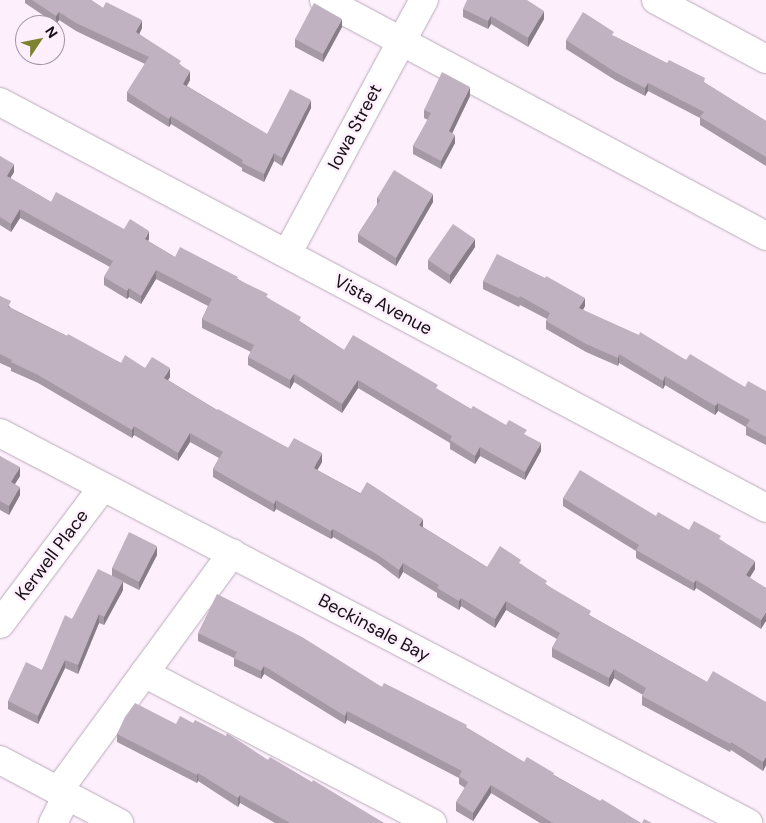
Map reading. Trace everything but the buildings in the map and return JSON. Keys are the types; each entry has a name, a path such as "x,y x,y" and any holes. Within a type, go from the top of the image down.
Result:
{"street":[{"path":"324,0 766,236"},
{"name":"Iowa Street","path":"287,254 424,0"},
{"path":"656,0 766,60"},
{"name":"Vista Avenue","path":"0,102 766,508"},
{"name":"Beckinsale Bay","path":"0,433 748,823"},
{"name":"Kerwell Place","path":"0,624 103,487"},
{"path":"52,823 63,793 144,673 232,554"},
{"path":"144,673 432,823"},
{"path":"0,760 119,823"}]}
